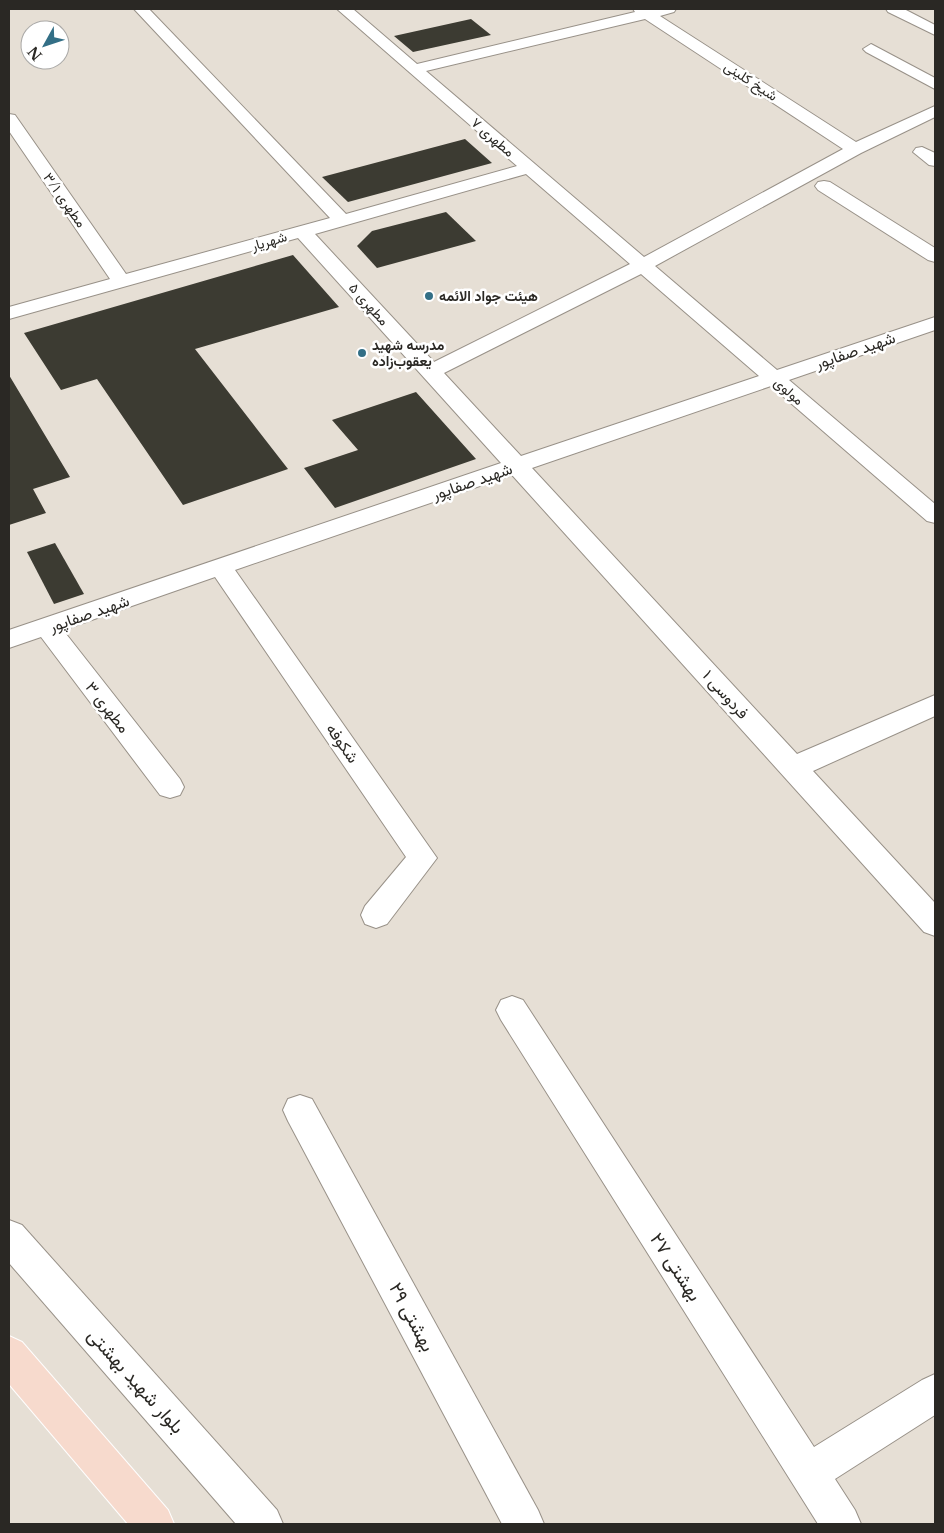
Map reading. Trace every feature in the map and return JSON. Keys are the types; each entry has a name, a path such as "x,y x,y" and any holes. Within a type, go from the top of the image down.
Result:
{"main road":[{"path":"9,1355 154,1524"}],"street":[{"path":"141,9 342,220"},
{"name":"مطهری ۷","path":"344,9 643,265"},
{"path":"414,69 644,11 669,9"},
{"path":"893,9 935,31"},
{"name":"شیخ کلینی","path":"644,11 855,149"},
{"path":"872,48 935,84"},
{"path":"431,372 643,265 855,149 935,111"},
{"name":"مطهری ۳/۱","path":"9,119 122,282"},
{"name":"شهریار","path":"9,313 530,168"},
{"path":"824,186 935,256"},
{"name":"مطهری ۵","path":"302,231 517,466"},
{"name":"مولوی","path":"643,265 935,516"},
{"name":"شهید صفاپور","path":"9,640 935,323"},
{"name":"فردوسی ۱","path":"517,466 935,923"},
{"name":"شکوفه","path":"221,568 422,858 376,915"},
{"name":"مطهری ۳","path":"47,627 170,787"},
{"path":"793,768 935,705"},
{"name":"بهشتی ۲۷","path":"512,1010 841,1524"},
{"name":"بهشتی ۲۹","path":"300,1110 524,1524"},
{"name":"بلوار شهید بهشتی","path":"9,1237 264,1524"},
{"path":"808,1473 935,1392"}],"building":[{"path":"471,19 491,35 413,52 394,36"},
{"path":"465,139 492,163 348,202 322,177"},
{"path":"446,212 476,241 377,268 357,246 372,231"},
{"path":"293,255 339,307 195,349 288,469 183,505 97,379 61,390 24,333"},
{"path":"9,375 70,477 33,489 46,513 9,525"},
{"path":"416,392 476,459 335,508 304,468 358,450 332,420"},
{"path":"55,543 84,594 54,604 27,552"}],"place":[{"name":"هیئت جواد الائمه","path":"429,296"},
{"name":"مدرسه شهید یعقوب‌زاده","path":"362,353"}]}
